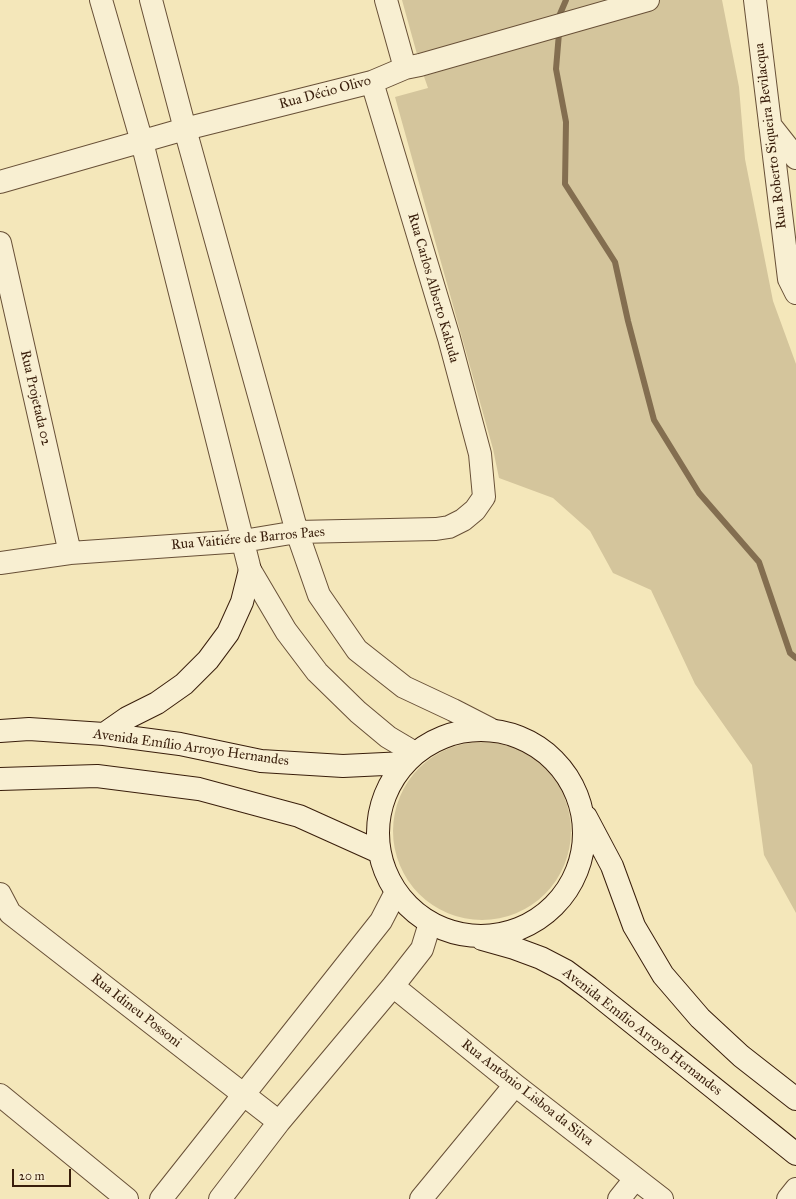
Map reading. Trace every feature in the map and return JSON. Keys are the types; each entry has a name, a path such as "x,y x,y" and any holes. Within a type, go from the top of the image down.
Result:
{"street":[{"path":"101,0 142,142 250,570 286,631 317,672 358,712 410,758"},
{"path":"151,0 185,130 297,532 319,595 357,650 404,687 490,729 516,735 541,747 560,765 572,782 584,813 612,866 634,926 664,975 700,1018 742,1056 796,1099"},
{"path":"386,0 405,68"},
{"name":"Rua Décio Olivo","path":"0,182 185,130 372,82 405,68 648,0"},
{"name":"Rua Roberto Siqueira Bevilacqua","path":"755,0 789,279 796,293"},
{"name":"Rua Carlos Alberto Kakuda","path":"372,82 449,338 480,454 484,497"},
{"path":"770,125 796,158"},
{"name":"Rua Projetada 02","path":"0,243 70,553"},
{"name":"Rua Vaitiére de Barros Paes","path":"0,563 70,553 243,541 297,532 436,529 449,527 463,520 475,510 484,497"},
{"path":"104,734 127,718 157,703 179,688 208,660 228,633 242,602 250,570"},
{"path":"490,729 463,731 438,739 410,758 391,782 382,804 378,828 379,852 385,872 396,892 411,909 430,923 451,932 473,936 500,935 526,926 549,912 567,891 579,867 585,840 584,813"},
{"name":"Avenida Emílio Arroyo Hernandes","path":"0,731 28,730 104,734 180,744 261,761 343,766 410,758"},
{"path":"0,779 97,776 199,789 298,816 379,852"},
{"path":"161,1199 381,921 396,892"},
{"name":"Rua Idineu Possoni","path":"0,894 10,913 278,1122"},
{"path":"220,1199 278,1122 393,986 422,949 430,923"},
{"name":"Avenida Emílio Arroyo Hernandes","path":"473,936 514,948 541,958 566,971 796,1154"},
{"name":"Rua Antônio Lisboa da Silva","path":"393,986 515,1085 662,1199"},
{"path":"421,1199 515,1085"},
{"path":"0,1095 127,1199"},
{"path":"619,1199 635,1179"},
{"path":"788,1199 796,1189"}],"shaded area":[{"path":"402,0 722,0 739,87 745,159 773,301 796,364 796,913 764,855 752,765 695,684 651,590 613,573 590,531 553,498 499,478 493,449 395,97 428,88"},
{"path":"482,742 499,744 516,749 531,757 545,768 556,782 564,797 569,814 571,831 569,848 564,865 556,880 545,894 531,905 516,913 499,918 482,920 465,918 448,913 433,905 419,894 408,880 400,865 395,848 393,831 395,814 400,797 408,782 419,768 433,757 448,749 465,744"}],"waterway":[{"path":"560,14 566,0"},
{"path":"559,33 556,69 566,122 565,184 615,262 628,321 654,420 699,493 759,562 790,653 796,658"}]}
